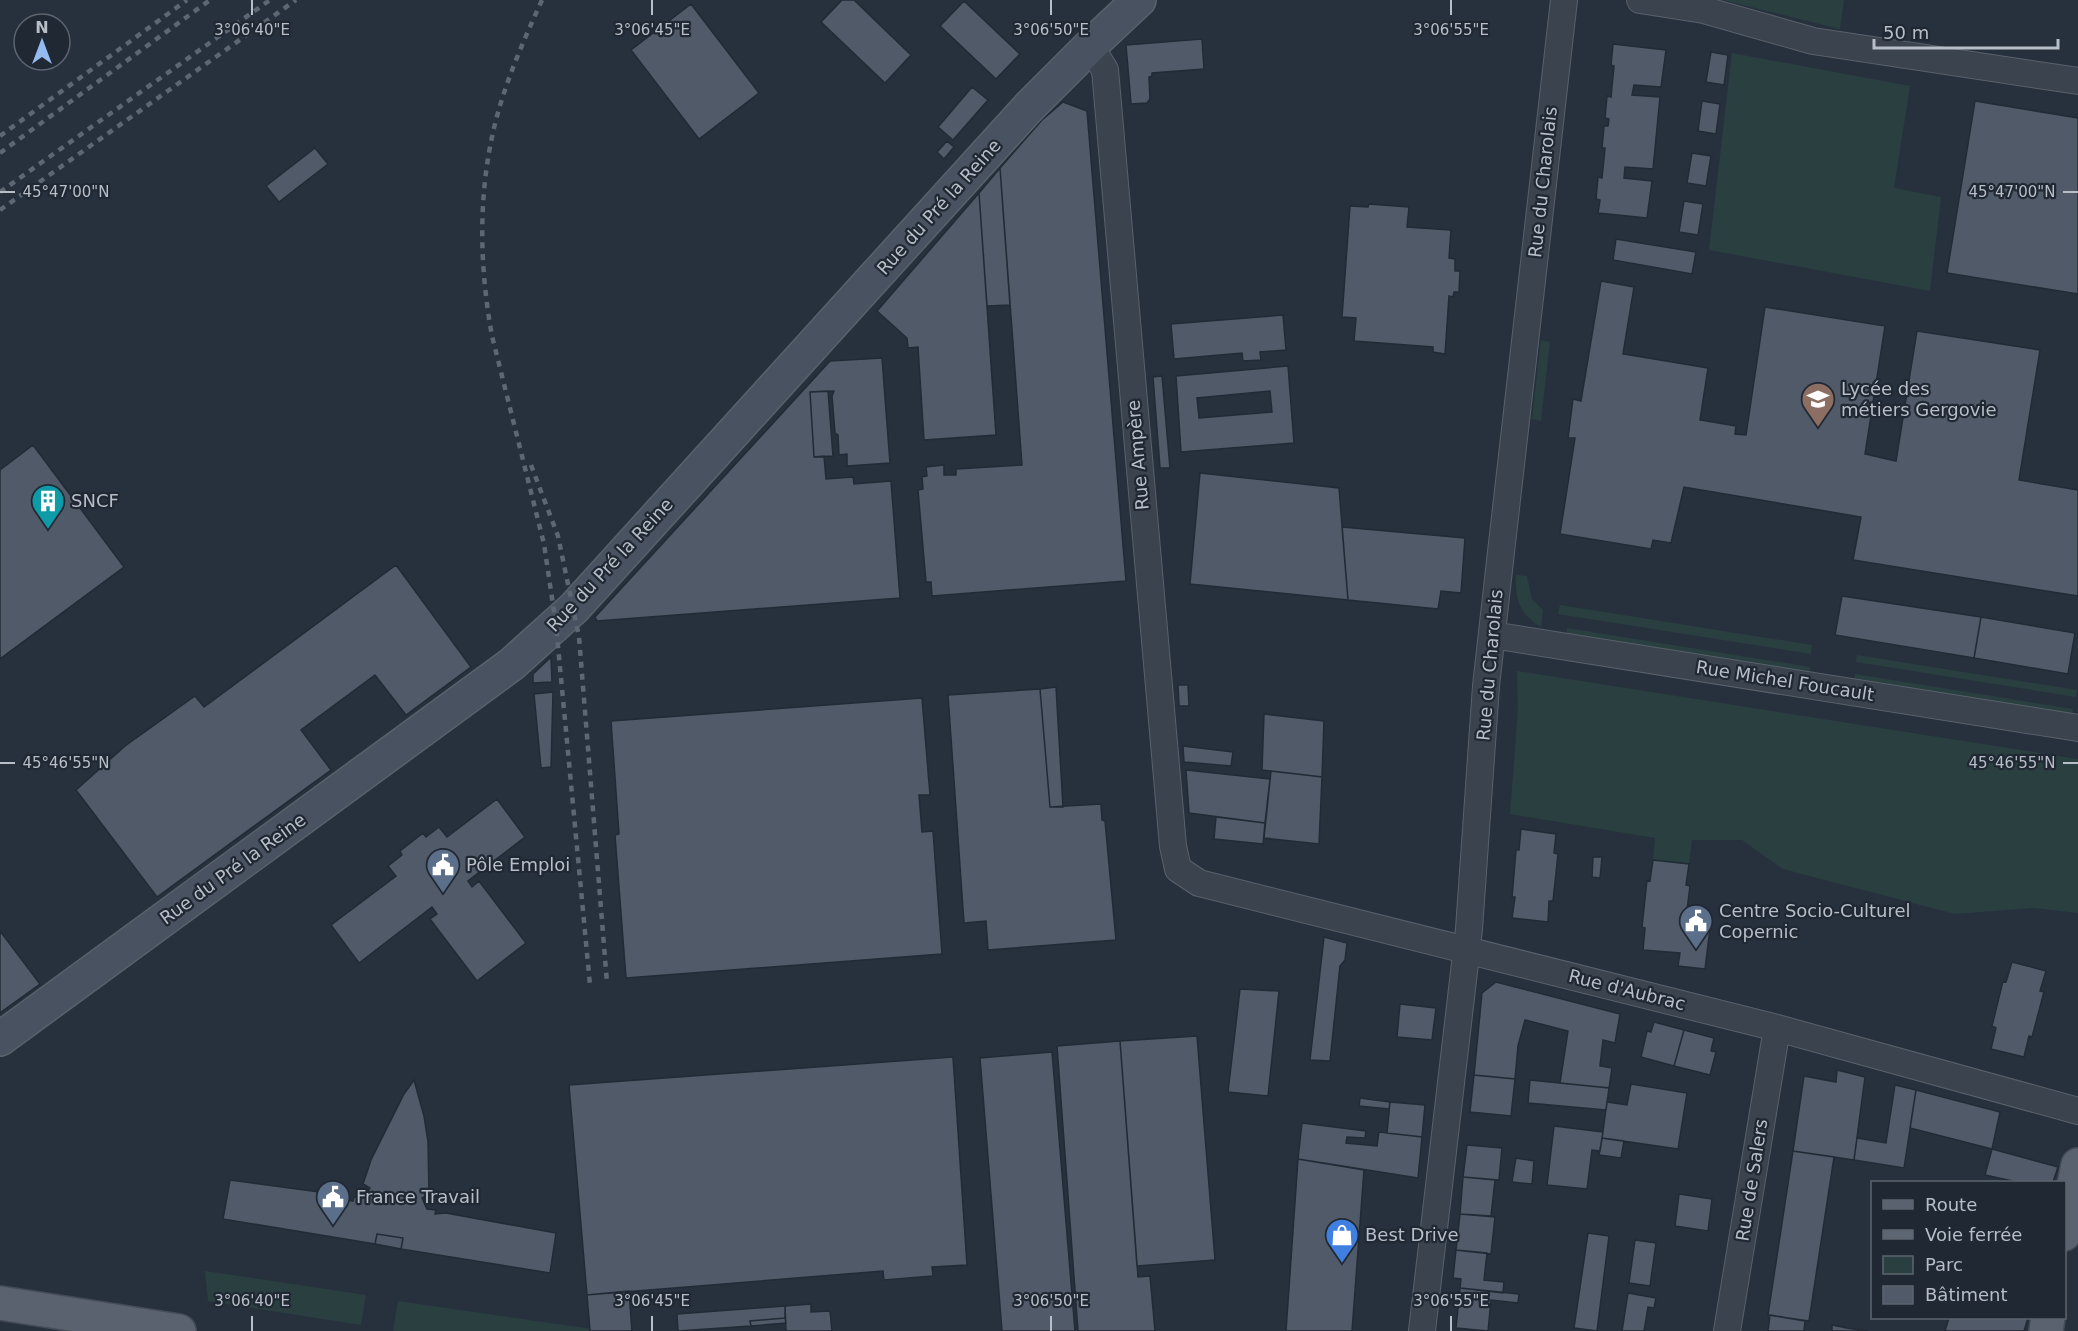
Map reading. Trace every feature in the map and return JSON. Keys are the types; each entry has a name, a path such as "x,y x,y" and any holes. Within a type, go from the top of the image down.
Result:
{"main road":[{"name":"Rue du Pré la Reine","path":"0,1039 512,664 543,637 574,608 1028,108 1139,0"},
{"path":"2066,1224 2078,1165"},
{"path":"0,1303 101,1325 180,1331"}],"street":[{"name":"Rue du Charolais","path":"1422,1331 1467,950 1486,686 1564,0"},
{"path":"1640,0 1704,10 1813,41 2078,81"},
{"name":"Rue Ampère","path":"1090,46 1105,70 1173,846 1178,868"},
{"name":"Rue Michel Foucault","path":"1492,635 2078,728"},
{"name":"Rue d'Aubrac","path":"1178,868 1199,883 1777,1028 2078,1111"},
{"name":"Rue de Salers","path":"1727,1331 1777,1028"}],"green space":[{"path":"1723,0 1844,0 1840,29"},
{"path":"1732,53 1910,86 1894,188 1941,197 1930,291 1709,250"},
{"path":"1541,340 1550,342 1541,421 1532,419"},
{"path":"1516,575 1527,576 1532,599 1543,610 1541,627 1528,617 1520,605 1516,591"},
{"path":"1560,605 1812,645 1811,654 1558,614"},
{"path":"1567,628 1810,667 1809,673 1566,635"},
{"path":"1857,655 2077,690 2076,697 1856,662"},
{"path":"1517,671 2078,759 2078,913 2034,908 1955,914 1783,869 1742,840 1692,840 1689,864 1653,860 1655,838 1510,814 1518,709"},
{"path":"1855,674 2073,709 2072,716 1854,680"},
{"path":"205,1271 366,1295 361,1325 208,1301"},
{"path":"398,1301 592,1329 592,1331 393,1331"}],"building":[{"path":"842,0 854,0 911,55 885,83 821,22"},
{"path":"964,1 1020,54 996,79 940,26"},
{"path":"691,4 759,93 699,139 631,50"},
{"path":"1202,39 1204,69 1152,73 1149,77 1150,99 1147,103 1131,104 1126,45"},
{"path":"1613,44 1666,50 1661,87 1634,85 1632,95 1660,97 1653,169 1625,167 1624,178 1652,181 1647,218 1598,213 1600,200 1596,199 1598,177 1602,178 1605,148 1602,148 1604,126 1608,126 1609,119 1605,118 1607,96 1611,97 1614,66 1611,65"},
{"path":"1711,52 1728,55 1724,85 1706,82"},
{"path":"972,87 988,100 953,140 938,127"},
{"path":"1702,101 1720,104 1716,134 1698,131"},
{"path":"1975,101 2078,118 2078,294 1947,273"},
{"path":"1063,102 1087,111 1126,581 932,596 931,582 926,582 918,490 923,489 922,477 927,476 926,467 944,465 944,475 956,475 956,469 1022,465 1000,168 1042,120"},
{"path":"947,141 954,147 944,159 937,152"},
{"path":"315,148 328,164 279,202 266,186"},
{"path":"1692,153 1711,156 1706,186 1687,183"},
{"path":"1000,168 1010,305 987,306 979,193"},
{"path":"979,193 996,435 924,440 918,347 908,348 907,338 877,311"},
{"path":"1684,201 1703,204 1698,235 1679,232"},
{"path":"1369,204 1409,207 1407,227 1451,230 1449,258 1455,259 1455,271 1460,271 1459,292 1454,292 1453,297 1449,296 1445,354 1433,352 1433,347 1354,341 1356,318 1342,317 1350,206 1368,207"},
{"path":"1616,239 1696,252 1692,274 1613,260"},
{"path":"1601,281 1634,287 1623,354 1708,368 1700,420 1736,426 1735,434 1746,435 1765,307 1885,326 1865,454 1896,461 1917,331 2040,350 2019,480 2078,490 2078,596 1853,560 1861,517 1684,487 1671,543 1653,540 1651,549 1560,534 1575,438 1568,438 1573,399 1581,401"},
{"path":"1283,315 1286,350 1260,352 1261,360 1243,361 1242,353 1174,359 1171,324"},
{"path":"882,358 890,463 847,466 847,454 839,455 838,435 835,433 832,396 834,391 810,392 814,457 824,456 826,479 853,477 854,484 891,481 900,598 597,621 595,617 830,361"},
{"path":"1288,366 1294,443 1181,452 1176,376","holes":["1270,391 1272,412 1199,418 1197,398"]},
{"path":"1162,376 1170,468 1160,468 1153,377"},
{"path":"828,391 833,456 814,457 810,392"},
{"name":"SNCF","path":"33,445 124,567 0,659 0,470"},
{"path":"1200,473 1339,488 1348,600 1190,584"},
{"path":"1342,527 1465,538 1461,593 1441,591 1438,609 1348,600"},
{"path":"396,565 471,667 406,715 375,675 301,730 331,770 157,897 76,790 125,746 195,696 204,707"},
{"path":"1842,596 1981,617 1974,658 1835,635"},
{"path":"1981,617 2075,633 2068,674 1974,658"},
{"path":"551,657 552,682 533,683 533,674"},
{"path":"1178,685 1188,685 1189,706 1179,706"},
{"path":"1056,687 1063,807 1050,807 1040,689"},
{"path":"1040,689 1050,807 1101,804 1102,820 1105,821 1116,940 988,950 986,921 964,923 948,695"},
{"path":"553,692 551,767 541,768 534,694"},
{"path":"922,698 930,795 919,795 922,832 933,831 942,954 626,978 615,835 619,834 611,721"},
{"path":"1264,714 1324,721 1322,777 1262,770"},
{"path":"1183,746 1233,752 1231,766 1184,762"},
{"path":"1186,770 1270,779 1265,823 1189,813"},
{"path":"1271,771 1322,777 1319,844 1264,838"},
{"path":"497,799 525,837 468,881 472,887 479,881 526,943 477,981 430,919 437,914 432,907 359,963 331,925 396,876 388,866 402,855 400,851 423,833 426,837 439,827 447,837"},
{"path":"1216,817 1265,823 1263,844 1214,839"},
{"path":"1521,829 1556,834 1554,853 1558,854 1553,901 1549,901 1548,922 1512,918 1516,850 1519,850"},
{"path":"1593,857 1602,857 1600,878 1592,877"},
{"path":"1653,860 1689,864 1686,885 1690,886 1685,926 1710,929 1705,969 1678,966 1680,953 1643,950 1645,928 1642,927 1647,880 1650,881"},
{"path":"0,931 40,984 0,1013"},
{"path":"1324,937 1347,943 1345,960 1340,966 1330,1061 1310,1060"},
{"path":"2012,962 2046,971 2040,991 2044,992 2024,1057 1991,1049 1996,1028 1992,1026 2003,981 2006,982"},
{"path":"1496,982 1620,1014 1615,1043 1603,1040 1600,1066 1612,1068 1609,1088 1560,1083 1568,1031 1525,1020 1518,1046 1515,1079 1474,1075 1482,993"},
{"path":"1240,989 1279,991 1268,1096 1228,1092"},
{"path":"1400,1004 1436,1008 1432,1040 1397,1037"},
{"path":"1654,1022 1684,1030 1674,1066 1641,1057 1647,1031 1651,1032"},
{"path":"1684,1030 1714,1038 1711,1051 1716,1052 1710,1075 1674,1066"},
{"path":"1197,1036 1215,1260 1137,1266 1120,1041"},
{"path":"1120,1041 1138,1277 1150,1276 1155,1331 1078,1331 1057,1046"},
{"path":"1052,1052 1075,1331 1002,1331 980,1058"},
{"path":"953,1057 967,1265 932,1267 933,1276 884,1280 883,1271 587,1295 569,1085"},
{"path":"1837,1070 1865,1077 1854,1160 1793,1151 1804,1076 1836,1082"},
{"path":"1474,1075 1515,1079 1511,1116 1470,1112"},
{"path":"414,1080 424,1116 428,1142 429,1194 422,1198 427,1209 436,1210 435,1214 446,1213 556,1233 550,1273 401,1249 403,1238 377,1234 375,1244 223,1219 230,1180 342,1195 353,1201 354,1197 364,1198 370,1188 363,1184 371,1160 404,1094"},
{"path":"1530,1080 1609,1088 1606,1110 1528,1103"},
{"path":"1631,1084 1687,1093 1678,1149 1602,1138 1607,1102 1627,1105"},
{"path":"1895,1085 1916,1090 1904,1168 1854,1160 1857,1138 1886,1143"},
{"path":"1916,1090 2000,1112 1992,1149 1910,1128"},
{"path":"1360,1098 1390,1102 1389,1109 1359,1106"},
{"path":"1390,1102 1425,1105 1422,1137 1387,1133"},
{"path":"1302,1123 1366,1131 1365,1138 1347,1137 1346,1143 1377,1146 1379,1132 1422,1137 1418,1178 1298,1159"},
{"path":"1554,1126 1603,1132 1600,1151 1592,1150 1587,1189 1547,1185"},
{"path":"1602,1138 1624,1141 1621,1158 1599,1155"},
{"path":"1467,1145 1502,1148 1499,1180 1463,1177"},
{"path":"1992,1149 2058,1167 2053,1181 2012,1181 1985,1175"},
{"path":"1793,1151 1834,1157 1809,1321 1768,1315"},
{"path":"1516,1158 1534,1161 1532,1184 1512,1182"},
{"path":"1298,1159 1364,1170 1352,1331 1286,1331"},
{"path":"1463,1177 1495,1180 1491,1216 1460,1214"},
{"path":"1679,1194 1712,1199 1708,1231 1675,1226"},
{"path":"1460,1214 1495,1217 1491,1254 1456,1250"},
{"path":"1588,1233 1609,1236 1597,1331 1574,1328"},
{"path":"377,1234 403,1238 401,1249 375,1244"},
{"path":"1635,1240 1656,1243 1650,1286 1629,1283"},
{"path":"1456,1250 1487,1253 1484,1280 1504,1282 1503,1293 1460,1288 1461,1279 1453,1278"},
{"path":"1460,1288 1519,1294 1518,1303 1491,1300 1488,1331 1456,1328"},
{"path":"629,1291 632,1331 590,1331 587,1295"},
{"path":"1628,1293 1656,1298 1654,1308 1648,1307 1644,1331 1622,1331"},
{"path":"811,1304 811,1312 830,1311 832,1331 786,1331 785,1306"},
{"path":"785,1306 785,1318 750,1321 751,1326 678,1331 677,1314"},
{"path":"1770,1315 1805,1321 1804,1331 1768,1331"},
{"path":"785,1318 786,1323 751,1326 750,1321"},
{"path":"1949,1319 2028,1319 2024,1331 1945,1331"},
{"path":"1832,1325 1847,1328 1868,1331 1832,1331"}],"railway":[{"path":"0,136 187,0"},
{"path":"0,153 210,0"},
{"path":"0,192 270,0"},
{"path":"0,210 296,0"},
{"path":"542,0 520,50 496,119 484,187 483,261 492,336 544,544 556,625 590,985"},
{"path":"531,465 558,536 579,637 607,983"}],"place":[{"name":"Lycée des métiers Gergovie","path":"1818,428"},
{"name":"SNCF","path":"48,530"},
{"name":"Pôle Emploi","path":"443,894"},
{"name":"Centre Socio-Culturel Copernic","path":"1696,950"},
{"name":"France Travail","path":"333,1226"},
{"name":"Best Drive","path":"1342,1264"}]}
